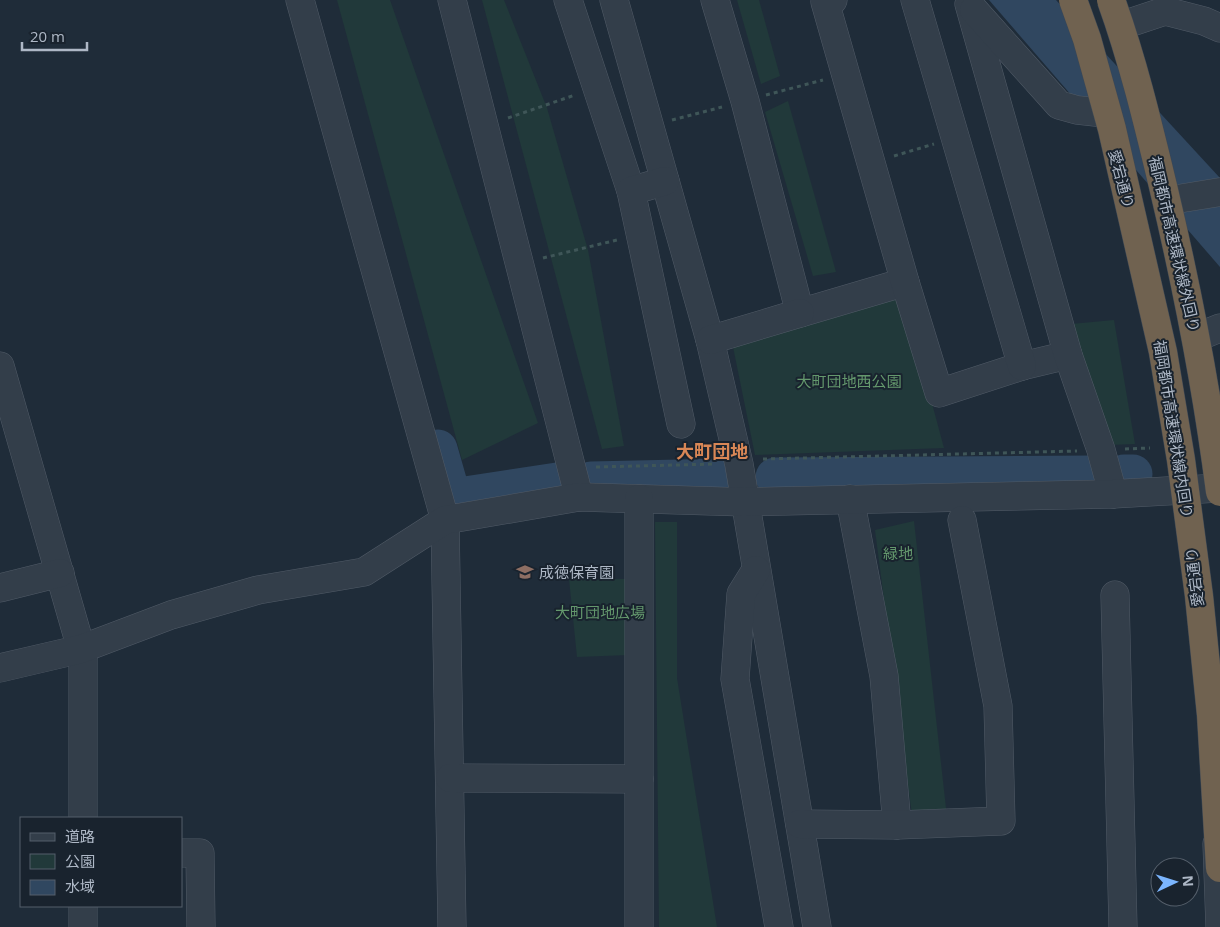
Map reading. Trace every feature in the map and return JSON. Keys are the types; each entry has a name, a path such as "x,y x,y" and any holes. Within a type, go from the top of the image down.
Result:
{"highway":[{"name":"福岡都市高速環状線内回り","path":"1072,0 1087,39 1112,129 1163,352 1181,460 1200,606 1211,715 1220,868"},
{"name":"福岡都市高速環状線外回り","path":"1111,0 1144,111 1169,211 1198,347 1220,492"}],"street":[{"path":"300,0 445,520 452,927"},
{"path":"452,0 579,497"},
{"path":"568,0 631,191 681,424"},
{"path":"614,0 710,340 739,464 817,927"},
{"path":"715,0 745,101 800,313"},
{"path":"915,0 1022,366"},
{"name":"愛宕通り","path":"1072,0 1084,37 1125,191 1161,357 1182,489 1208,695 1219,876 1220,927"},
{"path":"1115,0 1210,332 1220,460"},
{"path":"828,1 905,282 939,394 1022,366 1068,355"},
{"path":"967,2 1058,105 1104,114"},
{"path":"967,2 1068,355 1101,450 1113,494"},
{"path":"1123,25 1165,11 1204,21 1220,28"},
{"path":"631,191 665,181"},
{"path":"1171,200 1220,192"},
{"path":"710,340 905,282"},
{"path":"0,366 10,438 60,573 83,656 83,817"},
{"path":"0,668 81,649 171,615 258,590 364,572 445,520 579,497 744,502 1113,494 1220,488"},
{"path":"639,499 639,927"},
{"path":"850,500 884,676 897,825"},
{"path":"800,824 897,825 1001,822 998,706 962,520"},
{"path":"756,570 741,594 736,679 779,927"},
{"path":"0,588 60,573"},
{"path":"1116,595 1123,927"},
{"path":"450,778 639,779"},
{"path":"182,853 200,853 201,927"},
{"path":"83,907 83,927"}],"path":[{"path":"484,127 596,87"},
{"path":"872,163 956,137"},
{"path":"520,264 640,234"},
{"path":"572,468 739,464 751,460 1150,448"}],"green space":[{"path":"337,0 390,0 538,423 462,460"},
{"path":"482,0 504,0 547,108 588,250 624,446 602,449"},
{"path":"737,0 759,0 780,76 761,84"},
{"path":"788,101 836,272 813,276 765,112"},
{"name":"大町団地西公園","path":"902,292 944,448 755,455 732,342"},
{"path":"1114,320 1135,444 1109,445 1071,324"},
{"name":"緑地","path":"914,521 947,817 913,823 875,530"},
{"path":"655,522 677,522 677,678 717,927 659,927"},
{"name":"大町団地広場","path":"569,579 627,579 629,655 577,657"}],"water":[{"path":"989,0 1056,0 1220,178 1220,267"}],"waterway":[{"path":"438,449 452,498 564,481"},
{"path":"1124,474 1133,474"},
{"path":"775,477 1093,475"},
{"path":"591,481 724,478"}],"place":[{"name":"成徳保育園","path":"525,572"}],"district":[{"name":"大町団地","path":"712,451"}]}
